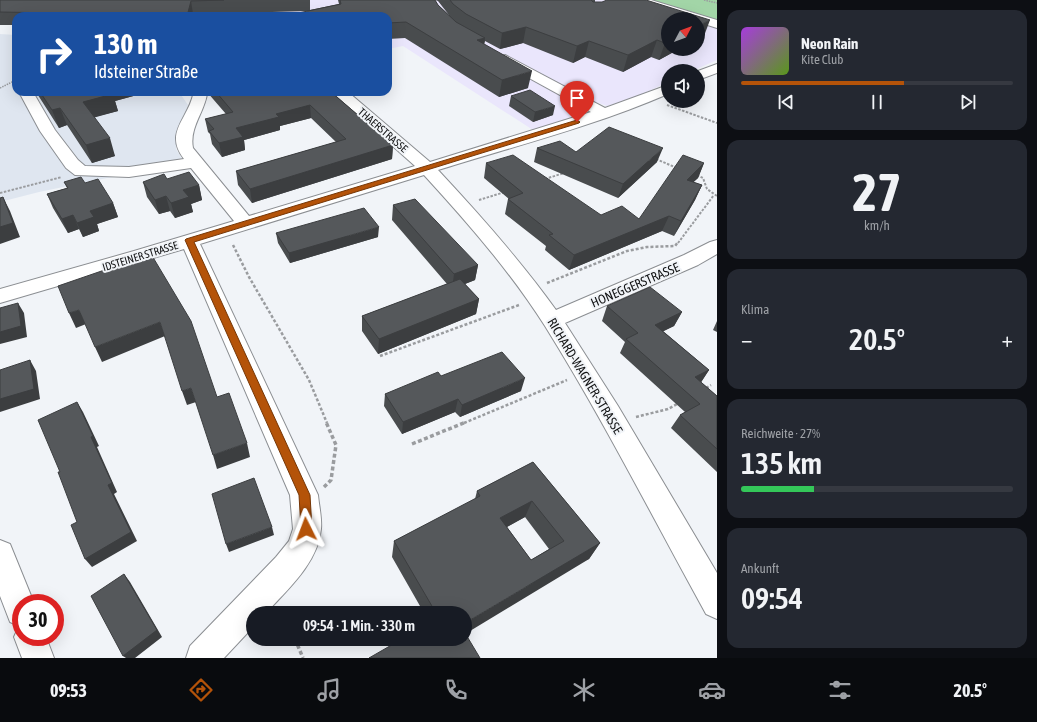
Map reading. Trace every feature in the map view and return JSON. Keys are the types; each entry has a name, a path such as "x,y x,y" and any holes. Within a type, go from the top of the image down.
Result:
{"street":[{"path":"639,0 717,24"},
{"path":"493,52 604,114"},
{"path":"705,73 717,68"},
{"name":"IDSTEINER STRASSE","path":"0,296 83,274 189,240 604,114 661,92"},
{"path":"28,96 48,131 76,169 82,171 129,172 196,162"},
{"path":"200,96 183,138 186,150 245,223"},
{"name":"THAERSTRASSE","path":"344,96 427,168"},
{"name":"RICHARD-WAGNER-STRASSE","path":"427,168 461,206 534,294 552,320 614,422 717,603"},
{"path":"189,240 304,495 306,529 302,549 287,568 202,658"},
{"name":"HONEGGERSTRASSE","path":"552,320 684,263 717,246"},
{"path":"0,554 15,594"},
{"path":"33,646 38,658"}],"path":[{"path":"704,0 717,3"},
{"path":"0,88 12,82"},
{"path":"647,98 717,123"},
{"path":"653,158 682,169"},
{"path":"0,193 82,171"},
{"path":"542,180 571,171"},
{"path":"380,356 534,294 627,251 647,247 676,246 716,196 707,189 703,178 696,175"},
{"path":"461,206 505,192"},
{"path":"225,229 249,277 309,380 336,445 331,480 305,509"},
{"path":"412,444 584,373"},
{"path":"700,392 711,385"},
{"path":"614,422 668,409 680,402"},
{"path":"298,646 302,658"}],"shaded area":[{"path":"150,0 624,0 661,16 661,56 705,56 705,25 717,28 717,60 705,65 705,64 661,64 661,85 638,96 607,106 596,102 584,107 587,112 533,130 403,46 392,48 392,12 146,12"},
{"path":"0,34 12,35 12,96 182,96 188,105 177,130 176,149 187,167 107,178 39,192 0,202"}],"green space":[{"path":"649,0 717,0 717,21 705,17 705,12 688,12"}],"building":[{"path":"0,0 224,0 191,1 188,12 0,12"},
{"path":"340,0 435,0 438,5 456,22 485,38 477,40 532,71 502,80 406,22 392,23 392,12 303,12 341,4"},
{"path":"450,0 591,0 593,2 602,2 607,0 646,0 684,12 661,12 661,42 657,40 628,55 589,41 577,46 526,27 502,33 466,14"},
{"path":"705,18 710,20 705,22"},
{"path":"530,90 555,106 535,112 511,96"},
{"path":"43,96 106,96 83,102 110,138 86,145 60,108 52,110"},
{"path":"219,96 336,96 393,145 250,189 236,171 346,139 310,105 276,114 279,117 236,128 243,137 219,143 209,131 214,129 205,119 233,112"},
{"path":"609,127 663,148 623,184 537,148 560,141 576,152"},
{"path":"513,155 601,215 622,206 639,219 683,155 704,163 687,180 702,185 681,221 669,216 574,255 549,235 553,234 508,199 523,193 486,163"},
{"path":"189,172 199,185 183,190 189,197 171,203 166,196 155,200 143,182 164,174 167,179"},
{"path":"81,177 85,183 98,179 113,203 90,211 94,217 77,223 73,215 62,219 47,194 68,188 64,182"},
{"path":"3,197 13,223 0,227 0,198"},
{"path":"415,199 478,265 454,274 393,205"},
{"path":"364,208 379,227 289,253 276,233"},
{"path":"151,254 191,321 217,397 229,393 247,443 213,455 191,388 182,391 160,322 95,347 79,310 69,313 58,286"},
{"path":"460,279 479,299 379,339 362,316"},
{"path":"650,287 682,312 655,325 709,370 695,377 717,396 717,449 680,415 700,404 626,339 638,333 607,306"},
{"path":"18,303 21,326 0,332 0,308"},
{"path":"502,352 525,378 462,405 458,399 403,422 385,394 438,372 441,376"},
{"path":"30,360 34,389 0,399 0,370"},
{"path":"77,402 93,436 91,437 112,483 108,485 131,532 85,559 71,525 77,522 58,472 60,472 38,420"},
{"path":"533,462 600,543 472,619 472,606 432,606 394,541 480,496 477,491","holes":["532,501 564,541 531,560 500,518"]},
{"path":"254,478 272,527 226,544 212,494"},
{"path":"124,574 157,630 123,656 91,596"},
{"path":"472,645 480,658 369,658 390,646 472,646"}],"route":[{"path":"306,529 304,495 189,240 577,122"}]}
